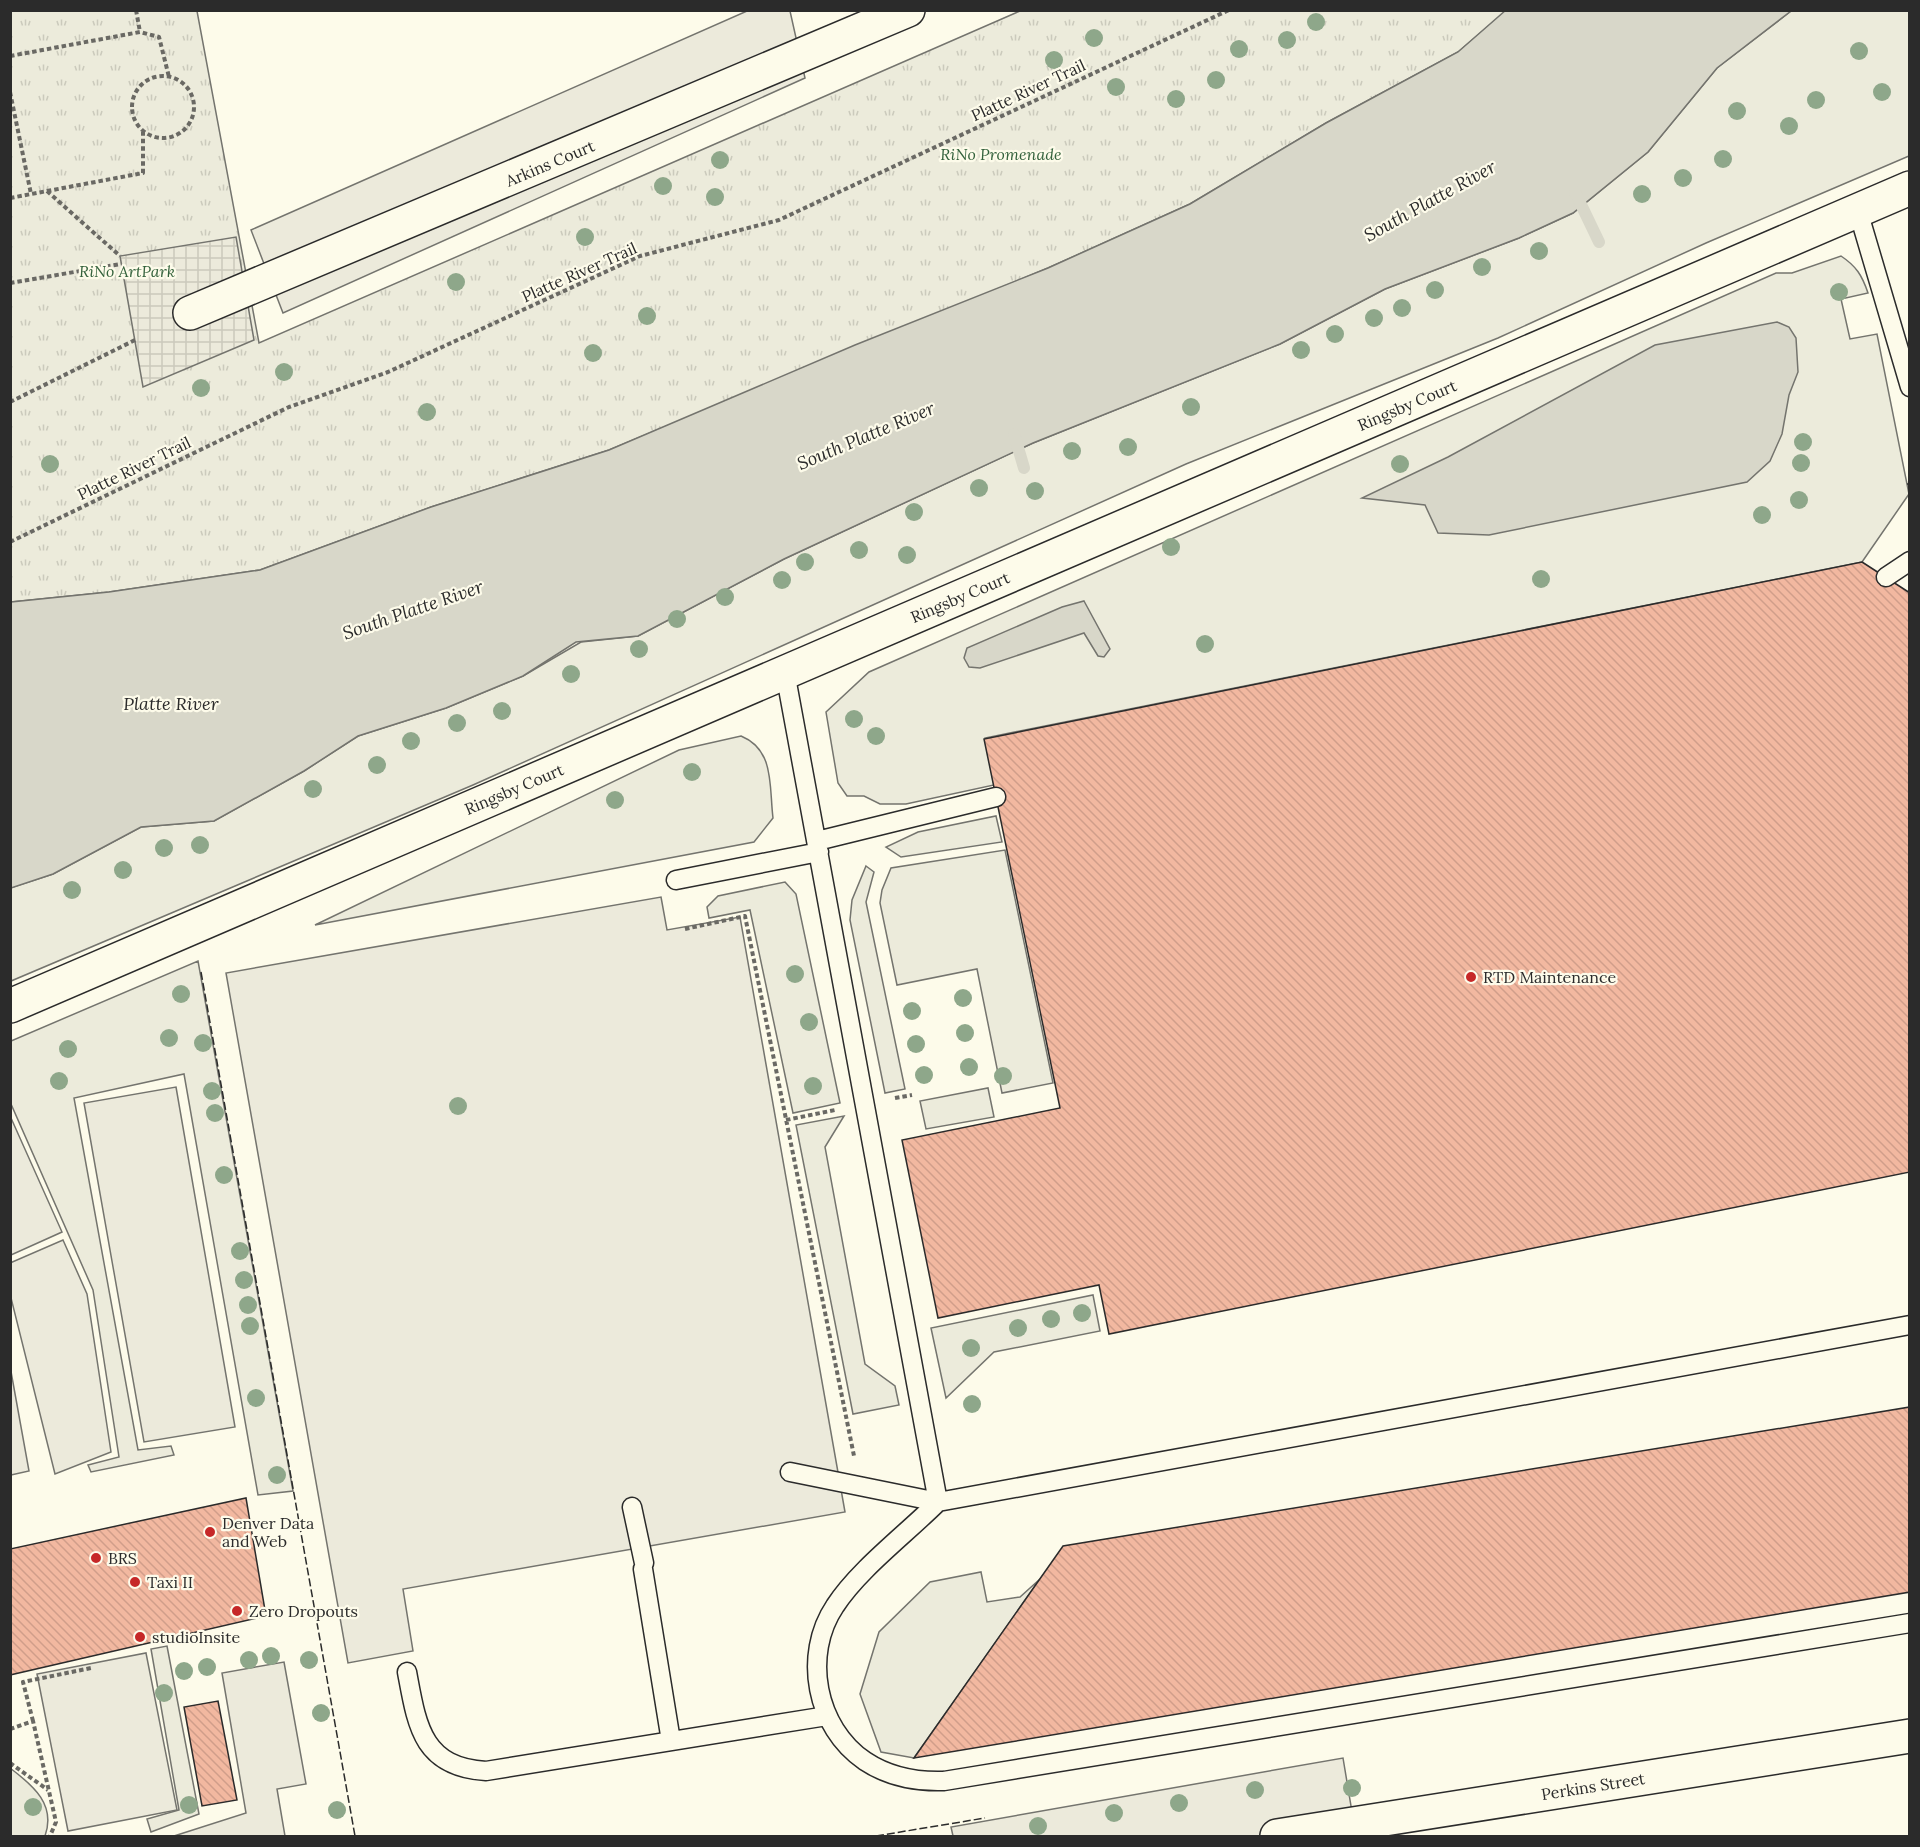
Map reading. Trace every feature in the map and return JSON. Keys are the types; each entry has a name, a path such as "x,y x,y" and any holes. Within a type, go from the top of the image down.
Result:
{"street":[{"name":"Arkins Court","path":"190,313 908,10"},
{"name":"Ringsby Court","path":"10,1006 1910,188"},
{"name":"Perkins Street","path":"1277,1836 1910,1736"}],"lane":[{"path":"1858,211 1910,387"},
{"path":"1886,577 1910,561"},
{"path":"785,672 938,1502"},
{"path":"676,880 818,847 996,797"},
{"path":"790,1472 938,1502 1910,1325"},
{"path":"938,1502 851,1586 830,1614 822,1631 817,1669 818,1687 827,1716 843,1741 864,1760 879,1769 905,1779 944,1781 1910,1623"},
{"path":"632,1506 671,1741"},
{"path":"407,1672 416,1720 424,1739 438,1756 453,1766 486,1772 827,1716"}],"path":[{"path":"136,10 140,32"},
{"name":"Platte River Trail","path":"10,542 289,407 388,372 640,256 778,220 1228,10"},
{"path":"10,56 140,32 159,37 170,76"},
{"path":"10,198 143,173 143,131 133,116 134,94 148,79 170,76 187,87 192,96 193,115 189,125 173,136 164,138 143,131"},
{"path":"10,92 31,194"},
{"path":"47,191 120,256"},
{"path":"10,283 121,264"},
{"path":"10,402 135,340"},
{"path":"685,929 746,916 860,1486"},
{"path":"50,1836 56,1822 23,1682 91,1668"},
{"path":"10,1729 33,1720"},
{"path":"10,1763 48,1790"}],"green space":[{"name":"RiNo Promenade","path":"11,11 197,11 259,343 1020,11 1506,11 1458,52 1326,123 1190,204 1048,268 609,450 431,507 260,570 109,592 11,602"},
{"path":"1791,11 1909,11 1909,156 1706,243 1498,338 1186,464 473,785 11,981 10,888 53,874 141,827 214,821 304,771 358,736 446,708 523,676 581,642 638,636 784,559 1033,443 1280,344 1385,289 1519,238 1573,213 1648,152 1717,68"},
{"path":"1841,256 1858,271 1868,293 1841,299 1850,339 1877,334 1909,494 1862,562 985,738 994,785 906,804 880,804 864,796 847,796 838,783 826,712 869,672 1776,273 1792,273"},
{"path":"741,736 760,750 770,782 773,818 754,842 315,925 679,750"},
{"path":"996,816 1002,842 901,857 886,847 918,832"},
{"path":"1005,850 1053,1083 1002,1093 977,969 897,985 880,903 882,890 891,868"},
{"path":"866,866 874,872 866,902 905,1089 885,1093 850,920 852,900"},
{"path":"785,882 796,894 840,1103 793,1113 750,910 709,918 707,907 718,896"},
{"path":"198,961 293,1491 258,1495 184,1074 74,1098 138,1450 171,1446 174,1455 91,1472 88,1465 119,1457 93,1290 11,1104 11,1041"},
{"path":"988,1088 994,1117 926,1129 920,1101"},
{"path":"844,1116 825,1147 865,1364 895,1386 899,1405 853,1414 796,1125"},
{"path":"1093,1295 1100,1331 994,1352 946,1398 931,1328"},
{"path":"981,1572 987,1602 1020,1597 1040,1579 914,1758 881,1752 860,1694 879,1632 930,1582"},
{"path":"167,1646 199,1814 151,1832 147,1819 179,1810 151,1649"},
{"path":"10,1768 41,1797 48,1815 45,1836 11,1836"}],"shaded area":[{"path":"747,11 790,11 805,78 283,313 251,230"},
{"path":"236,237 254,340 143,387 120,256"},
{"path":"661,897 667,930 740,917 845,1512 403,1589 413,1651 348,1663 226,973"},
{"path":"176,1087 235,1427 144,1442 84,1103"},
{"path":"11,1118 62,1232 10,1255"},
{"path":"63,1240 87,1294 111,1452 55,1474 11,1298 10,1263"},
{"path":"10,1366 29,1471 11,1475 10,1475"},
{"path":"146,1653 177,1810 68,1831 37,1674"},
{"path":"284,1662 306,1784 277,1789 285,1836 174,1836 246,1813 222,1673"},
{"path":"1343,1758 1356,1836 953,1836 951,1827"}],"water":[{"name":"Platte River","path":"1506,10 1791,11 1717,68 1648,152 1573,213 1519,238 1385,289 1280,344 1033,443 784,559 638,636 576,642 523,676 446,708 358,736 304,771 214,821 141,827 53,874 11,888 11,602 109,592 260,570 431,507 609,450 855,345 1048,268 1190,204 1326,123 1458,52"},
{"path":"1777,322 1789,327 1796,338 1798,372 1789,395 1782,434 1770,461 1747,482 1489,535 1438,533 1425,505 1362,498 1448,457 1655,345"},
{"path":"1084,601 1110,649 1104,657 1098,656 1084,633 980,668 969,667 964,658 967,648 1062,607"}],"building":[{"name":"RTD Maintenance","path":"1862,562 1910,593 1910,1172 1109,1334 1099,1285 938,1318 902,1140 1060,1108 984,739"},
{"path":"1910,1407 1910,1592 914,1758 1063,1546"},
{"name":"Taxi II","path":"246,1498 266,1616 10,1675 10,1549"},
{"path":"218,1701 237,1800 202,1806 184,1707"}],"waterway":[{"path":"1575,192 1599,242"},
{"path":"1014,434 1024,468"}],"fence":[{"path":"201,972 355,1836"},
{"path":"876,1836 985,1818"}],"place":[{"name":"RTD Maintenance","path":"1471,977"},
{"name":"Denver Data and Web","path":"210,1532"},
{"name":"BRS","path":"96,1558"},
{"name":"Taxi II","path":"135,1582"},
{"name":"Zero Dropouts","path":"237,1611"},
{"name":"studioInsite","path":"140,1637"}],"water label":[{"name":"South Platte River","path":"1430,201"},
{"name":"South Platte River","path":"866,436"},
{"name":"South Platte River","path":"413,610"}],"park label":[{"name":"RiNo ArtPark","path":"127,271"}]}
